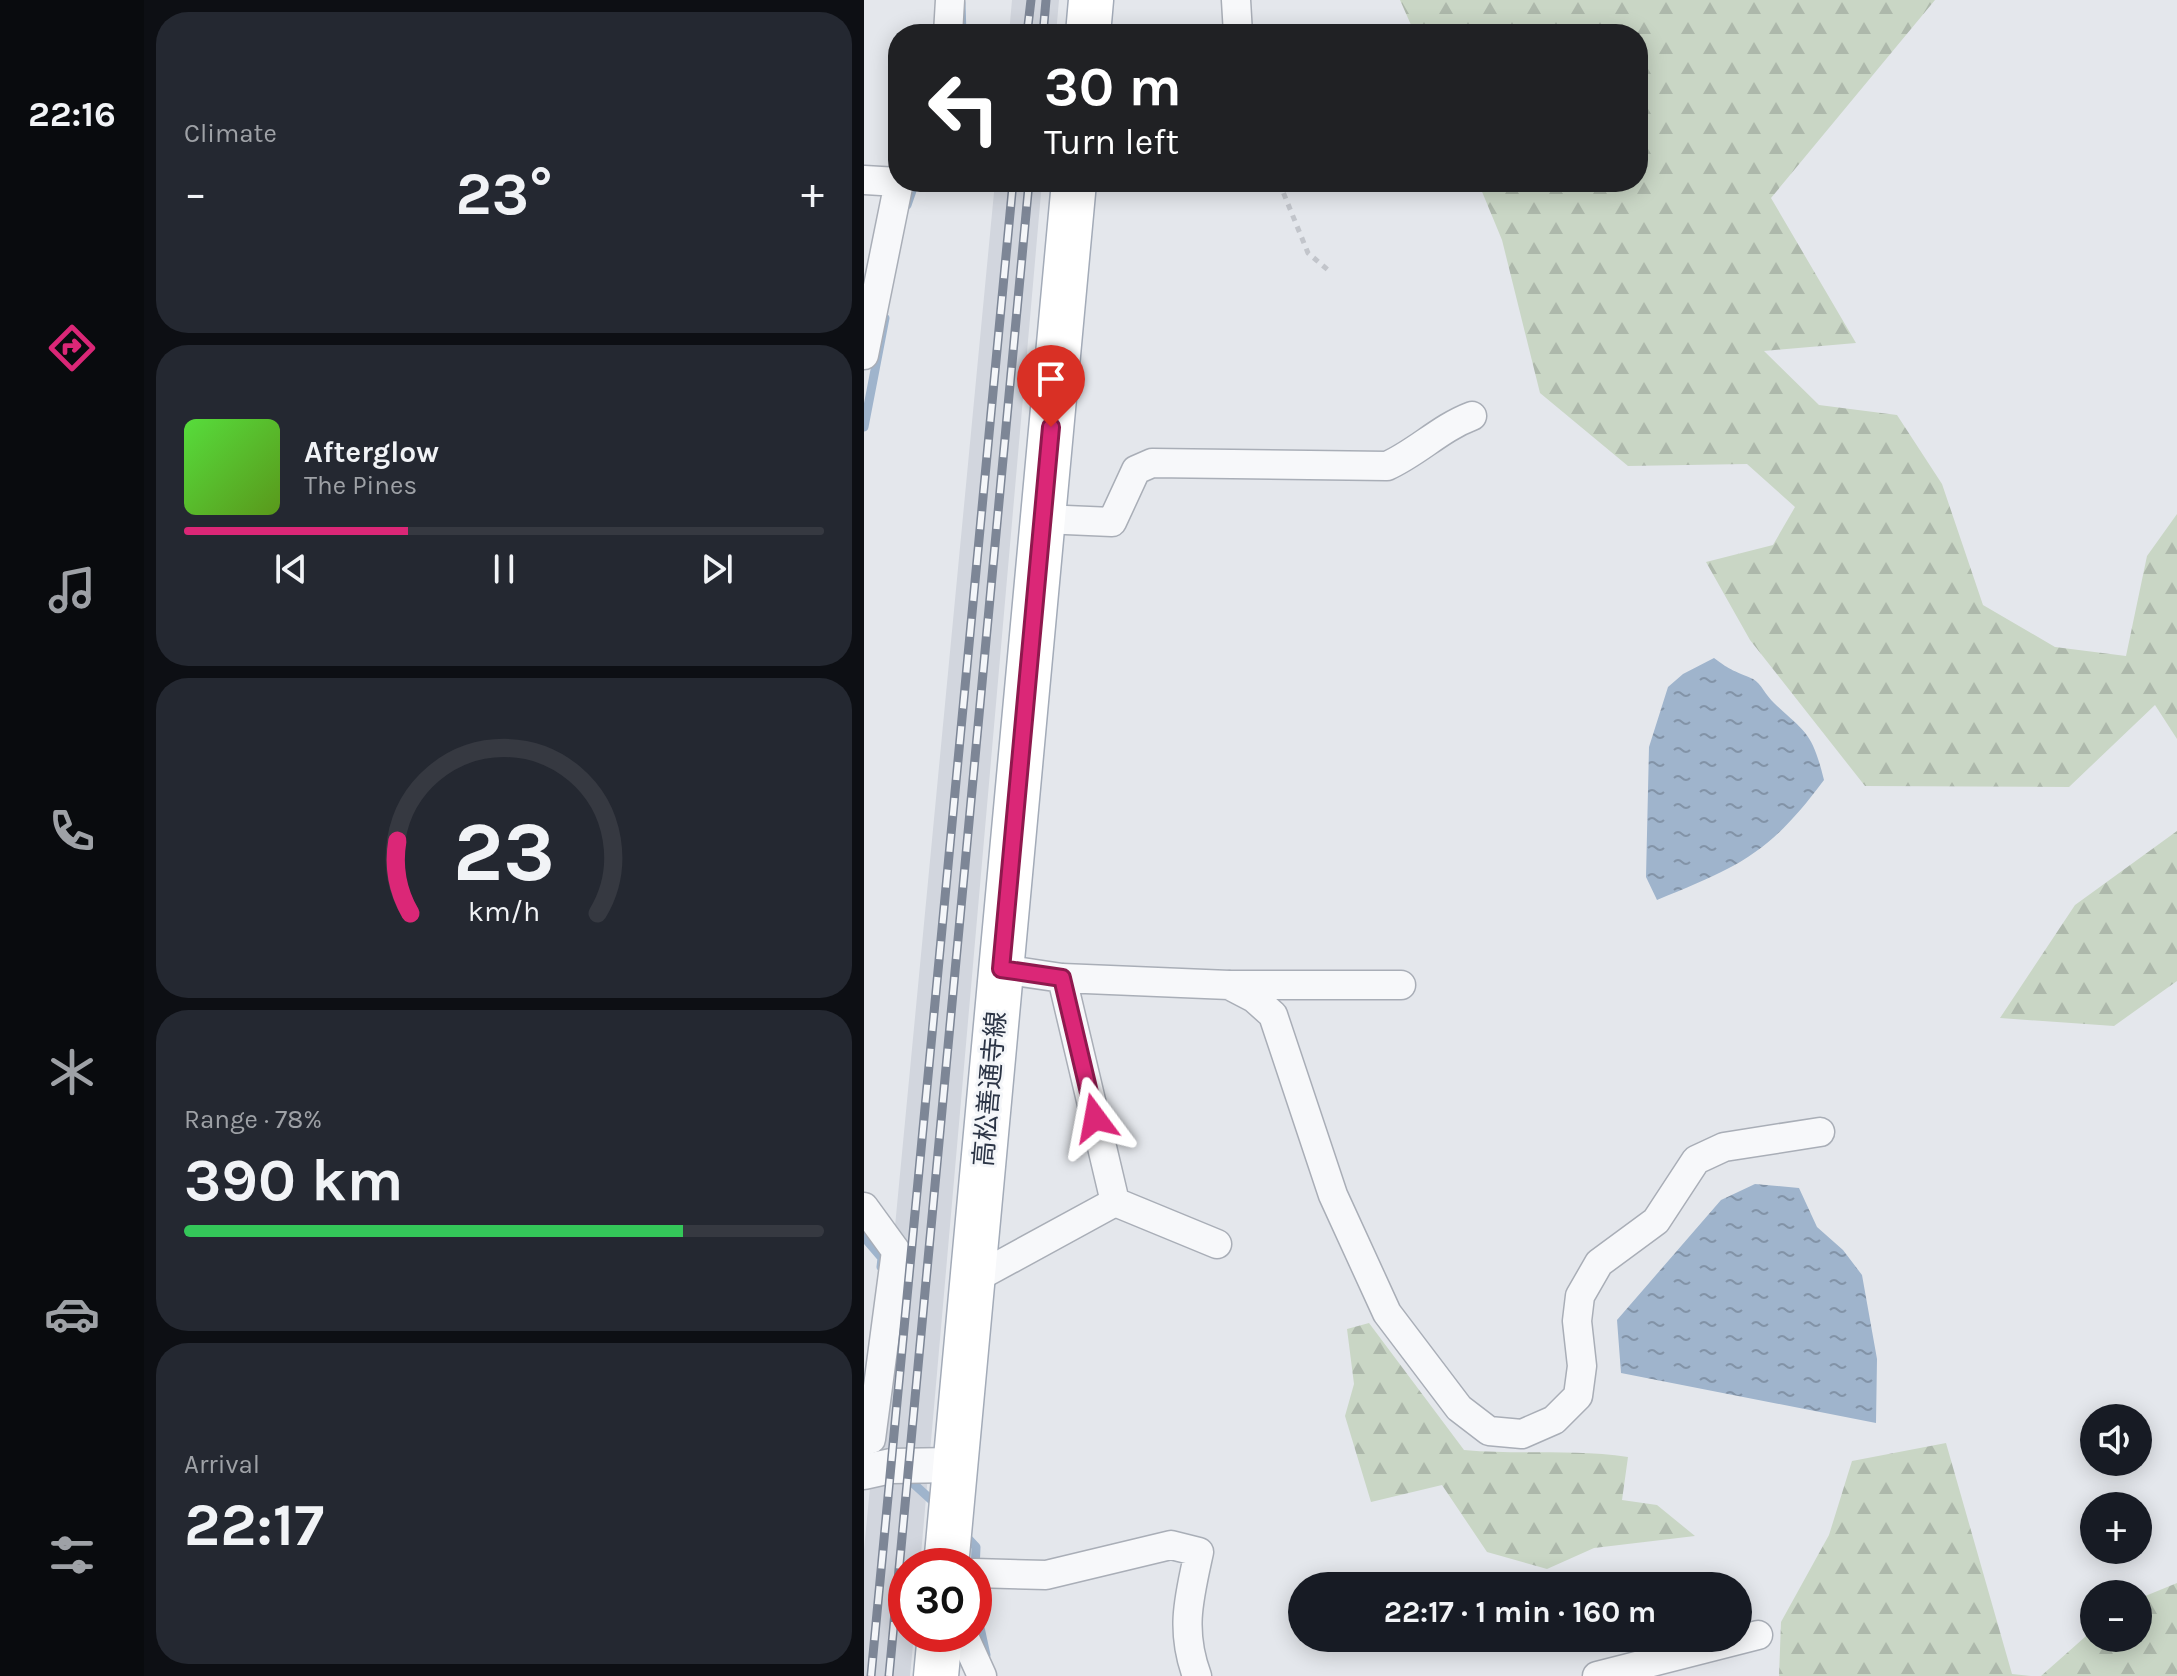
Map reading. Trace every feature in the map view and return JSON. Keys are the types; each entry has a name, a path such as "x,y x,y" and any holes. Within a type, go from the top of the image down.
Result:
{"main road":[{"path":"1089,24 1091,0"},
{"name":"高松善通寺線","path":"948,1548 1073,192"},
{"path":"936,1676 938,1652"}],"street":[{"path":"949,24 950,0"},
{"path":"1236,0 1237,24"},
{"path":"864,180 888,181"},
{"path":"864,355 896,192"},
{"path":"1043,519 1112,522 1136,470 1152,463 1387,466 1411,455 1444,427 1472,416"},
{"path":"1001,969 1062,978 1229,985 1401,985"},
{"path":"1062,978 1115,1202"},
{"path":"1229,985 1254,998 1273,1015 1333,1195 1387,1313 1459,1408 1489,1431 1522,1434 1554,1420 1578,1396 1582,1366 1577,1321 1580,1296 1599,1263 1656,1221 1696,1160 1724,1147 1820,1132"},
{"path":"972,1280 1115,1202"},
{"path":"1115,1202 1217,1244"},
{"path":"864,1207 896,1251 871,1439 864,1441"},
{"path":"864,1472 891,1466 955,1465"},
{"path":"992,1574 1046,1575 1171,1545 1199,1552 1187,1605 1186,1647 1197,1676"},
{"path":"1597,1676 1758,1635"},
{"path":"971,1652 982,1676"}],"path":[{"path":"1283,192 1308,253 1328,270"}],"shaded area":[{"path":"1012,0 1059,0 1057,24 1010,24"},
{"path":"994,192 1041,192 922,1548 888,1548 888,1652 912,1652 910,1676 864,1676 864,1550"}],"green space":[{"path":"1400,0 1935,0 1771,198 1856,343 1764,351 1819,405 1897,415 1942,484 1983,605 2055,647 2126,656 2147,556 2177,514 2177,739 2155,705 2069,787 1865,786 1750,640 1706,562 1773,545 1795,507 1747,464 1628,466 1540,393 1502,240 1482,192 1648,192 1648,24 1411,24"},
{"path":"2177,831 2177,981 2114,1026 2000,1018 2075,905"},
{"path":"1369,1323 1464,1450 1628,1457 1622,1500 1657,1505 1695,1536 1594,1548 1547,1569 1487,1552 1442,1485 1371,1502 1345,1416 1354,1384 1347,1329"},
{"path":"1946,1443 2012,1674 2031,1676 1779,1676 1781,1622 1829,1535 1852,1461"},
{"path":"2177,1583 2177,1676 2041,1676 2080,1641 2080,1652 2152,1652 2152,1593"}],"water":[{"path":"1714,658 1756,681 1801,728 1816,752 1824,780 1786,825 1751,855 1732,867 1657,900 1646,877 1649,747 1668,687 1683,674"},
{"path":"1755,1184 1799,1188 1817,1227 1843,1250 1862,1275 1877,1359 1876,1423 1621,1373 1617,1320 1721,1200"}],"waterway":[{"path":"961,3 962,24"},
{"path":"907,205 912,192"},
{"path":"864,427 885,318"},
{"path":"864,1237 882,1258 881,1267"},
{"path":"905,1476 938,1506"},
{"path":"962,1532 976,1548"}],"railway":[{"path":"1028,24 1031,0"},
{"path":"1044,24 1046,0"},
{"path":"871,1676 1012,192"},
{"path":"889,1676 1028,192"}],"route":[{"path":"1051,427 1001,969 1062,978 1095,1118"}]}
